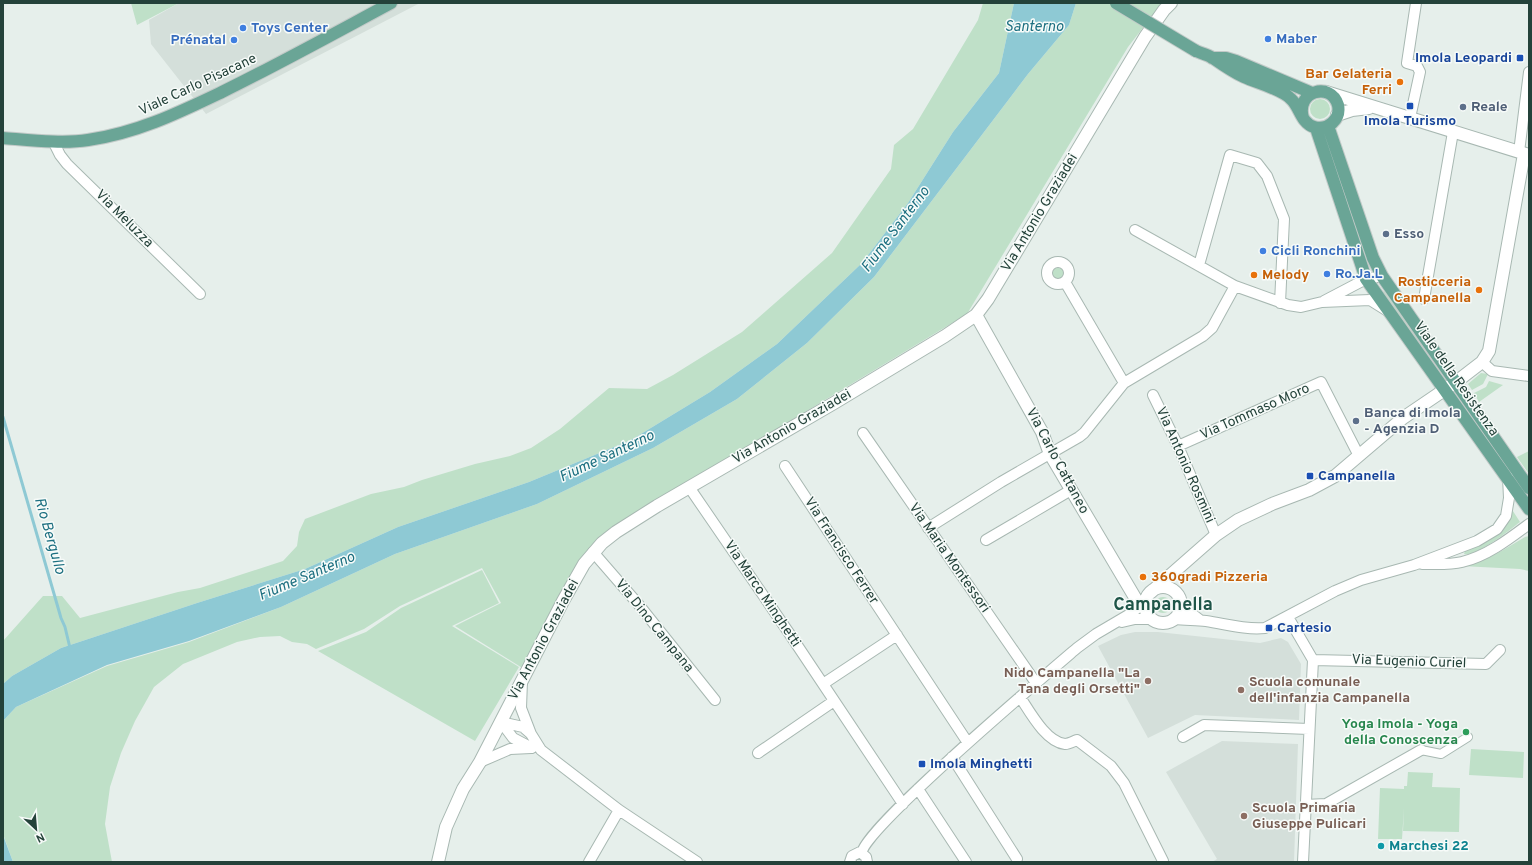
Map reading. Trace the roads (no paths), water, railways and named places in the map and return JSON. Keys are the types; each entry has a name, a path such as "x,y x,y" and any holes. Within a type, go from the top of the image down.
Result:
{"main road":[{"name":"Viale Carlo Pisacane","path":"3,138 53,141 87,140 142,128 167,118 240,83 391,3"},
{"path":"1116,3 1196,51 1212,58 1230,70 1270,87 1291,98 1303,118 1306,122 1322,127 1335,120 1338,104 1331,95 1326,92 1321,91 1312,93 1307,96 1302,106 1303,118"},
{"path":"1212,58 1226,58 1236,61 1312,93"},
{"path":"1244,77 1246,73 1251,71 1271,76"},
{"name":"Viale della Resistenza","path":"1322,127 1372,258 1382,276 1529,488"},
{"name":"Viale della Resistenza","path":"1322,127 1369,283 1508,477 1529,509"}],"street":[{"name":"Via Antonio Graziadei","path":"438,862 446,827 463,789 480,762 563,602 584,564 593,552 616,532 689,487 834,403 945,336 976,315 988,299 1145,37 1170,3"},
{"path":"1410,118 1420,72 1417,66 1406,63 1416,3"},
{"path":"1145,599 1216,535 1238,520 1272,504 1309,490 1335,476 1403,418 1445,390 1482,362 1489,351 1524,154 1529,72"},
{"path":"1326,92 1524,154"},
{"path":"1337,115 1352,110 1374,107"},
{"path":"1424,300 1453,132"},
{"name":"Via Meluzza","path":"53,141 60,155 67,164 200,294"},
{"path":"1199,265 1230,155 1257,163 1267,176 1284,219 1280,303"},
{"path":"1135,230 1235,286 1288,306 1301,307 1322,302 1369,283 1382,276"},
{"path":"1065,282 1124,382"},
{"path":"1347,301 1366,292 1369,283"},
{"path":"928,528 1000,482 1067,445 1084,433 1124,382 1203,336 1212,328 1235,286"},
{"path":"1322,302 1370,300 1392,315"},
{"name":"Via Carlo Cattaneo","path":"976,315 1042,432 1050,454 1070,490 1145,599 1146,610 1151,619"},
{"path":"1482,362 1492,371 1529,376"},
{"name":"Via Tommaso Moro","path":"1178,446 1321,382 1359,456"},
{"name":"Via Antonio Rosmini","path":"1153,395 1178,446 1216,535"},
{"name":"Via Maria Montessori","path":"863,433 1036,683"},
{"name":"Via Francisco Ferrer","path":"785,466 968,743"},
{"path":"1112,624 1135,619 1151,619 1160,623 1166,623 1175,619 1202,621 1257,629 1266,628 1335,591 1361,580 1414,565 1477,541 1497,529 1506,516 1508,477"},
{"name":"Via Marco Minghetti","path":"689,487 903,804"},
{"path":"986,540 1070,490"},
{"path":"1414,565 1461,562 1477,557 1492,549 1529,524"},
{"name":"Via Dino Campana","path":"593,552 715,700"},
{"path":"1175,619 1181,609 1175,583 1184,563"},
{"path":"865,858 862,850 866,843 952,756 1091,637 1130,614 1155,589 1161,587 1168,588 1187,610 1202,621"},
{"path":"1288,617 1313,660 1303,862"},
{"path":"823,684 897,635"},
{"name":"Via Eugenio Curiel","path":"1313,660 1486,664 1500,650"},
{"path":"522,681 521,708 531,734 541,750 619,810 697,862"},
{"path":"1020,697 1048,736 1056,742 1067,744 1077,740 1111,766 1124,784 1163,861"},
{"path":"758,753 834,701"},
{"path":"501,722 523,727 531,734"},
{"path":"501,722 513,738 531,748"},
{"path":"1183,737 1204,725 1309,729"},
{"path":"1305,806 1326,804 1421,750 1442,754 1468,737"},
{"path":"480,762 510,749 531,748 541,750"},
{"path":"952,756 1016,859"},
{"path":"918,790 966,862"},
{"path":"589,862 619,810"},
{"path":"849,861 854,854 865,858"}],"water":[{"name":"Santerno","path":"1014,3 1076,3 1069,25 1028,74 874,277 807,343 737,399 653,448 537,504 395,554 281,607 189,641 107,665 16,707 3,721 3,684 12,676 61,648 305,569 398,527 529,482 631,440 710,392 777,344 862,263 908,203 953,132 999,73"},
{"path":"3,835 13,862 3,862"}],"waterway":[{"name":"Rio Bergullo","path":"3,417 70,648"}],"place":[{"name":"Toys Center","path":"243,28"},
{"name":"Maber","path":"1268,39"},
{"name":"Prénatal","path":"234,40"},
{"name":"Imola Leopardi","path":"1520,58"},
{"name":"Bar Gelateria Ferri","path":"1400,82"},
{"name":"Imola Turismo","path":"1410,106"},
{"name":"Reale","path":"1463,107"},
{"name":"Esso","path":"1386,234"},
{"name":"Cicli Ronchini","path":"1263,251"},
{"name":"Ro.Ja.L","path":"1327,274"},
{"name":"Melody","path":"1254,275"},
{"name":"Rosticceria Campanella","path":"1479,290"},
{"name":"Banca di Imola - Agenzia D","path":"1356,421"},
{"name":"Campanella","path":"1310,476"},
{"name":"360gradi Pizzeria","path":"1143,577"},
{"name":"Cartesio","path":"1269,628"},
{"name":"Nido Campanella \"La Tana degli Orsetti\"","path":"1148,681"},
{"name":"Scuola comunale dell'infanzia Campanella","path":"1241,690"},
{"name":"Yoga Imola - Yoga della Conoscenza","path":"1466,732"},
{"name":"Imola Minghetti","path":"922,764"},
{"name":"Scuola Primaria Giuseppe Pulicari","path":"1244,816"},
{"name":"Marchesi 22","path":"1381,846"}],"district":[{"name":"Campanella","path":"1163,605"}],"water label":[{"name":"Fiume Santerno","path":"896,230"},
{"name":"Fiume Santerno","path":"607,457"},
{"name":"Fiume Santerno","path":"307,577"}]}
